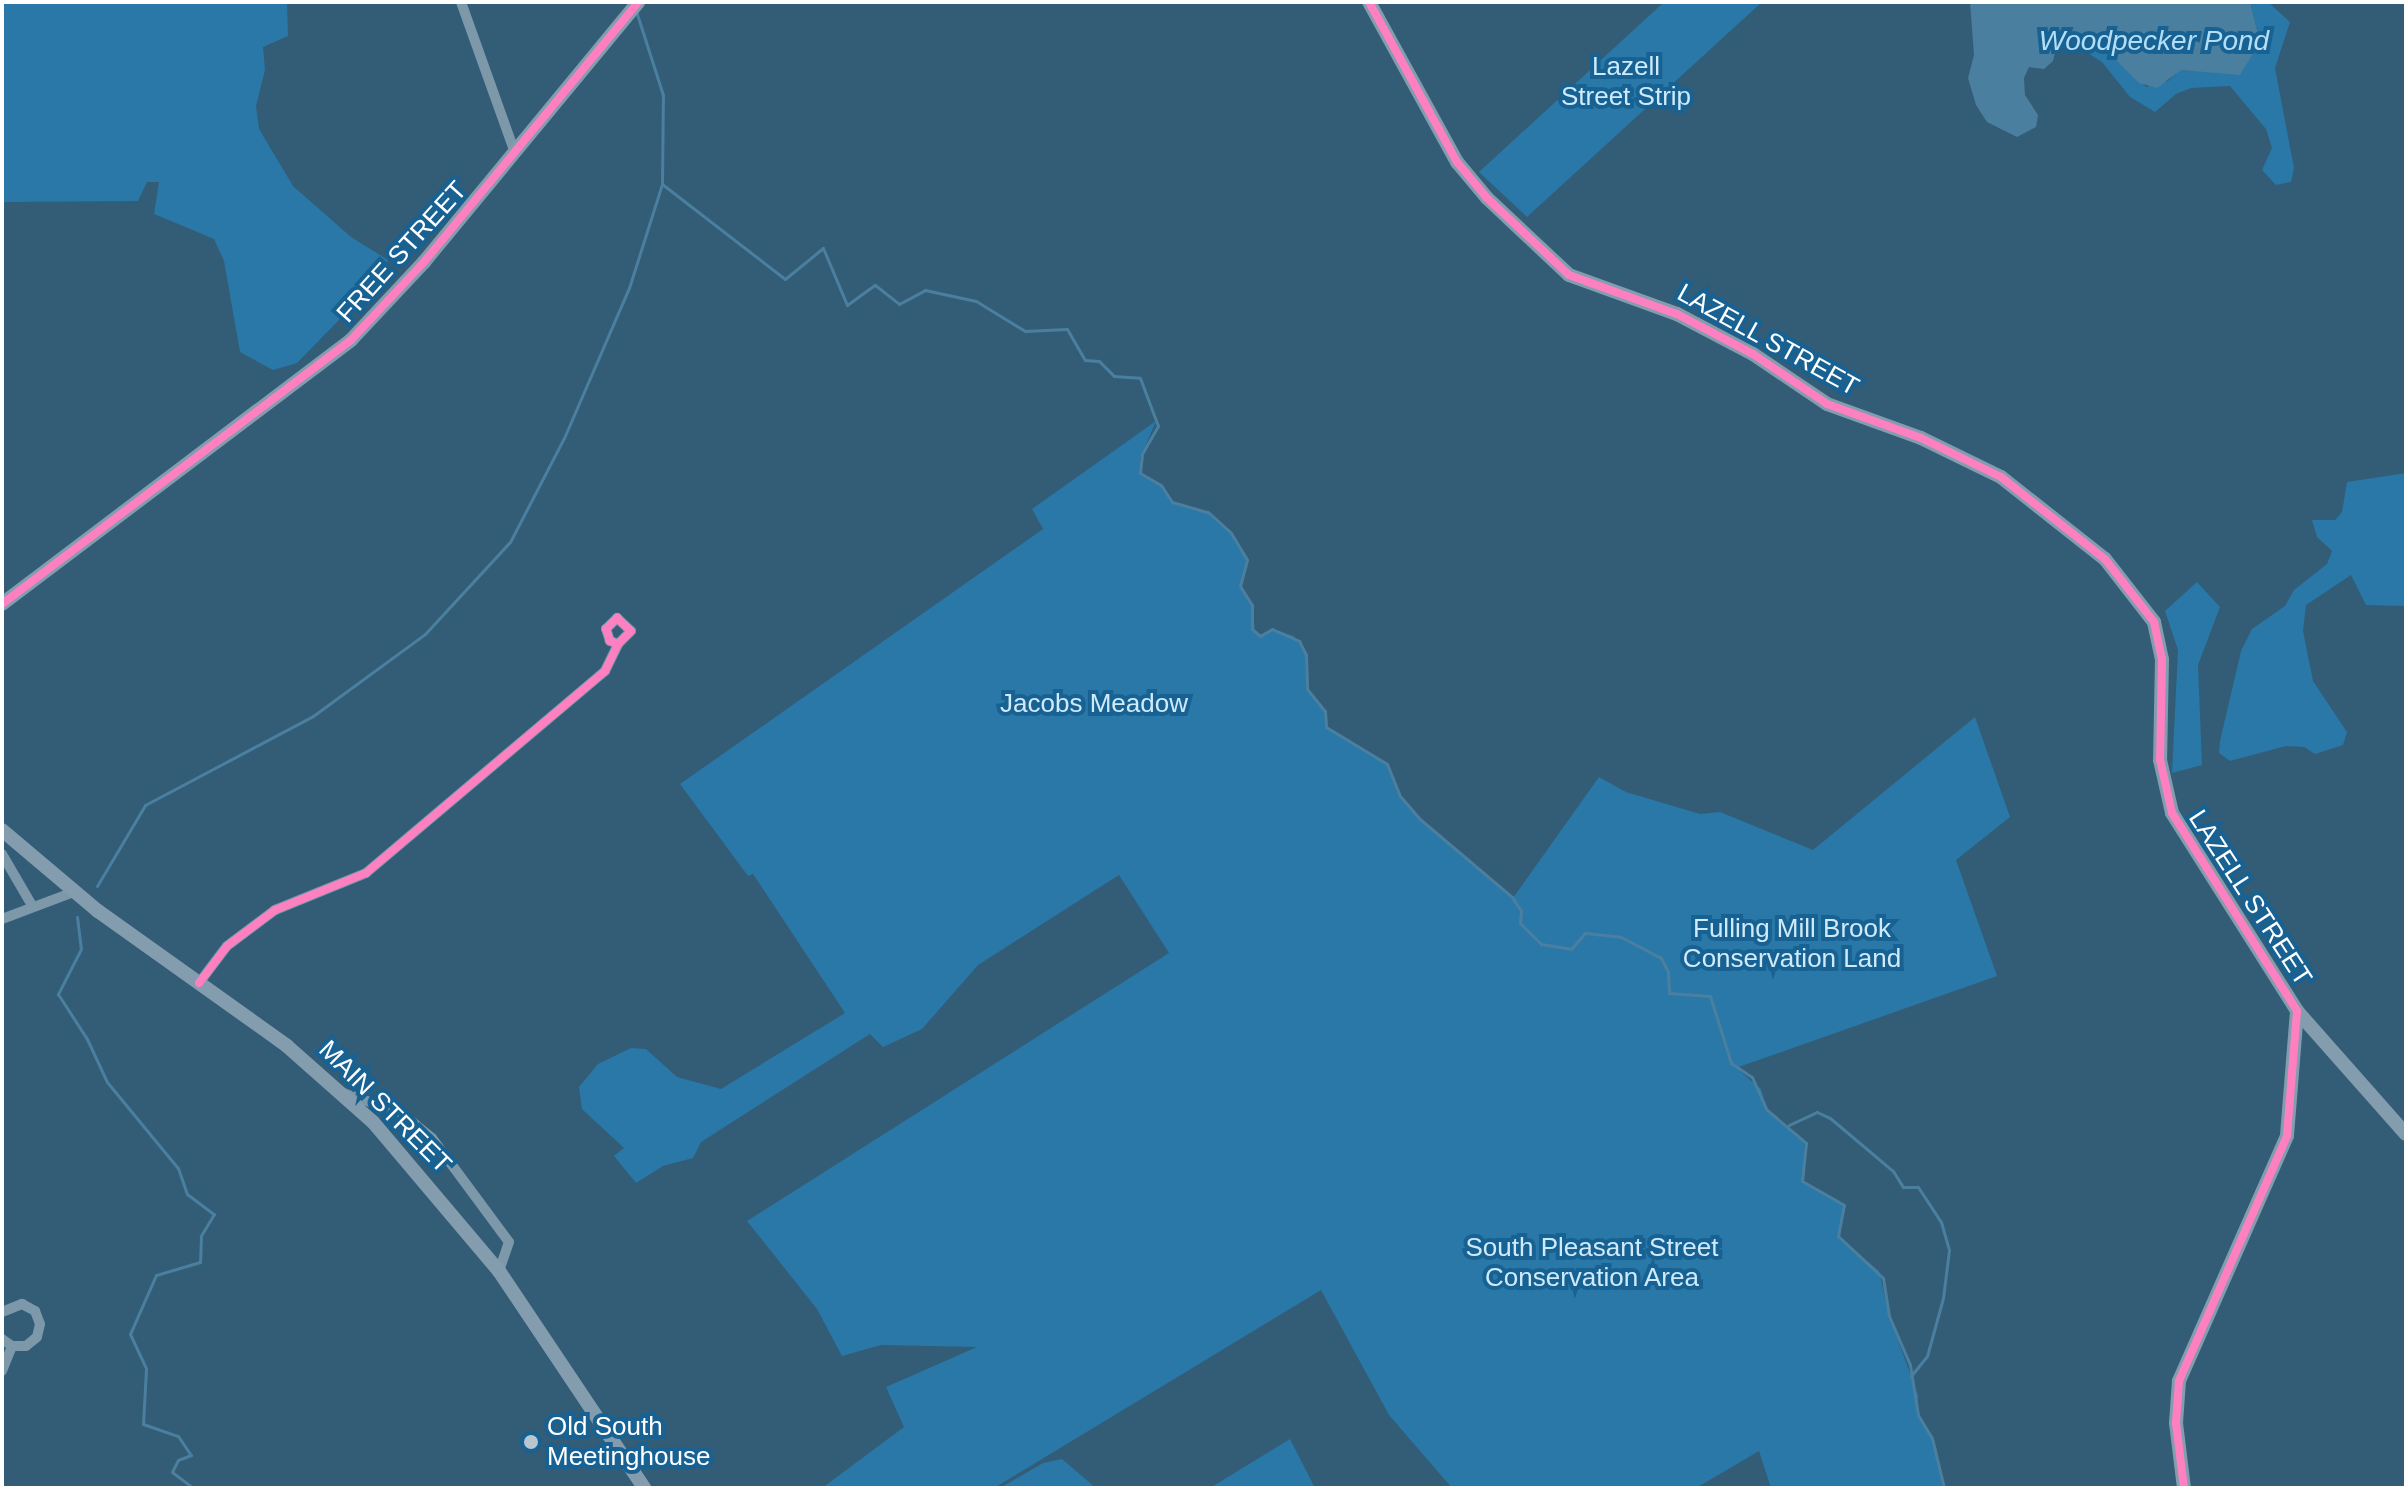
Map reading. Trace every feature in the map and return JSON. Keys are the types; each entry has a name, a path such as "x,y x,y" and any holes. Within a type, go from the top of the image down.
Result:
{"street":[{"path":"461,2 515,153"},
{"name":"LAZELL STREET","path":"1369,2 1455,158 1487,198 1569,275 1677,314 1753,354 1827,404 1921,438 1981,466 2024,492 2119,573 2146,609 2160,640 2160,760 2172,813 2297,1011 2287,1136 2179,1381 2176,1423 2184,1488"},
{"name":"FREE STREET","path":"2,604 351,340 515,153 635,6"},
{"path":"199,983 227,946 275,910 366,873 605,671 618,644"},
{"name":"MAIN STREET","path":"7,834 3,856 33,907"},
{"name":"MAIN STREET","path":"7,834 74,892 343,1093 403,1153 499,1271 644,1488"},
{"path":"2,919 74,892"},
{"path":"2297,1011 2406,1134"},
{"path":"343,1093 400,1112 432,1138 509,1242 499,1271"},
{"path":"2,1312 22,1304 39,1317 37,1337 26,1346 12,1346 2,1339"},
{"path":"2,1371 12,1346"}],"green space":[{"path":"2,2 287,2 288,36 263,47 265,70 256,106 259,129 293,186 351,237 388,260 376,282 297,363 273,370 240,352 224,261 214,239 154,214 159,182 147,182 138,201 2,202"},
{"name":"Lazell Street Strip","path":"1664,2 1762,2 1527,217 1479,172"},
{"path":"2250,2 2268,2 2290,22 2275,68 2294,168 2291,182 2276,185 2262,170 2272,148 2266,129 2230,86 2191,88 2176,94 2155,112 2130,97 2102,62 2077,46 2104,48 2146,87 2168,81 2180,70 2220,72 2260,42"},
{"path":"1156,421 1140,459 1140,473 1161,485 1172,502 1208,512 1231,533 1247,560 1240,586 1252,604 1255,632 1261,636 1272,629 1294,636 1306,655 1307,689 1325,711 1326,727 1387,764 1397,792 1421,820 1513,898 1599,777 1626,792 1700,814 1720,812 1813,850 1975,717 2010,817 1956,860 1997,976 1736,1068 1761,1089 1767,1110 1805,1142 1802,1181 1845,1206 1838,1237 1879,1271 1889,1316 1918,1395 1918,1415 1932,1438 1944,1488 1771,1488 1759,1451 1696,1488 1452,1488 1389,1415 1321,1290 994,1488 822,1488 904,1427 886,1387 977,1347 881,1345 842,1356 817,1309 747,1221 1169,953 1119,875 978,965 922,1029 883,1047 870,1034 701,1142 693,1158 663,1166 636,1183 614,1156 624,1148 582,1109 579,1087 598,1064 631,1048 646,1049 677,1077 721,1089 845,1013 753,874 748,876 680,784 1043,529 1032,509"},
{"path":"2406,473 2406,606 2366,605 2351,575 2306,605 2303,631 2313,681 2347,732 2343,745 2315,754 2304,747 2286,746 2230,761 2219,753 2220,741 2241,651 2252,629 2285,606 2294,590 2327,564 2332,551 2317,537 2312,520 2335,520 2342,512 2347,482"},
{"path":"2197,582 2220,607 2198,665 2202,765 2172,773 2178,650 2165,611"},
{"path":"1290,1439 1315,1488 1210,1488"},
{"path":"1062,1459 1096,1488 1000,1488 1043,1463"}],"water":[{"name":"Woodpecker Pond","path":"1970,2 2250,2 2260,42 2240,75 2181,70 2157,88 2139,83 2104,48 2057,44 2053,61 2044,69 2029,67 2024,78 2025,95 2038,115 2036,127 2017,137 1987,122 1976,105 1968,78 1974,55"}],"waterway":[{"path":"97,886 145,805 313,716 425,634 510,542 564,438 629,288 662,184 663,95 636,11"},
{"path":"662,184 785,279 823,248 847,305 875,285 899,304 925,290 976,301 1025,331 1067,329 1085,360 1099,361 1114,376 1140,378 1158,426 1142,454 1140,473 1161,485 1172,502 1208,512 1231,533 1247,560 1240,586 1252,605 1252,629 1260,636 1272,629 1299,641 1306,655 1307,689 1325,711 1326,727 1387,764 1400,796 1421,820 1512,897 1521,911 1520,923 1541,944 1571,949 1585,933 1621,937 1661,958 1668,972 1669,993 1710,996 1731,1063 1752,1077 1767,1110 1806,1143 1802,1181 1844,1205 1838,1236 1883,1278 1889,1316 1910,1365 1918,1415 1932,1438 1944,1488"},
{"path":"77,917 81,949 58,994 87,1039 107,1082 178,1168 187,1194 214,1214 201,1236 200,1262 156,1275 130,1334 146,1369 143,1424 178,1436 191,1455 178,1460 172,1472 193,1488"},
{"path":"1789,1125 1817,1112 1830,1118 1893,1171 1903,1187 1918,1187 1941,1222 1949,1250 1943,1298 1927,1356 1911,1376"}],"cycle path":[{"path":"2,604 351,340 424,262 638,2"},
{"path":"1369,2 1457,162 1487,198 1569,275 1677,314 1753,354 1827,404 1921,438 2001,477 2105,559 2154,622 2162,659 2160,760 2172,813 2297,1011 2287,1136 2179,1381 2176,1423 2184,1488"},
{"path":"199,983 227,946 275,910 366,873 605,671 618,644 610,641 606,629 617,618 631,631 618,644"}],"place":[{"name":"Old South Meetinghouse","path":"531,1442"}],"park label":[{"name":"Jacobs Meadow","path":"1094,704"},
{"name":"Fulling Mill Brook Conservation Land","path":"1792,944"},
{"name":"South Pleasant Street Conservation Area","path":"1592,1263"}]}
